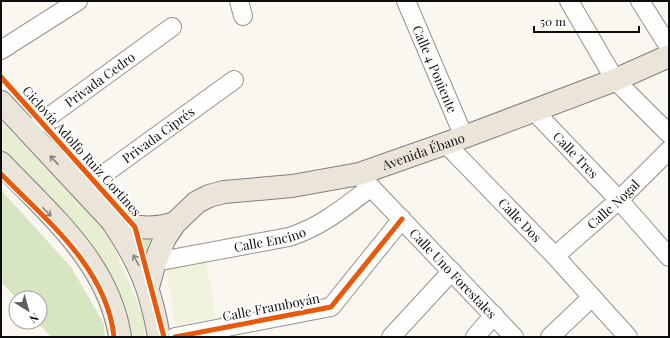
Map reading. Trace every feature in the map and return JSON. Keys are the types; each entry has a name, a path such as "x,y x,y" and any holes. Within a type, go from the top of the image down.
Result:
{"main road":[{"name":"Avenida Ébano","path":"148,286 155,262 165,238 175,223 197,202 224,192 365,180 455,140 615,80 669,56"},
{"path":"1,102 112,221 138,263 148,286 155,311 159,337"},
{"path":"1,163 84,251 104,284 118,326 120,337"},
{"name":"Avenida Ébano","path":"112,221 147,229 160,228 175,223"}],"street":[{"path":"1,50 78,1"},
{"name":"Calle 4 Poniente","path":"406,1 455,140"},
{"path":"569,1 615,80 669,134"},
{"path":"640,1 669,47"},
{"name":"Privada Cedro","path":"28,132 172,27"},
{"name":"Privada Ciprés","path":"82,190 234,80"},
{"name":"Calle Tres","path":"533,110 619,200 669,257"},
{"name":"Calle Dos","path":"455,140 555,256 628,337"},
{"name":"Calle Nogal","path":"555,256 619,200 669,150"},
{"name":"Calle Uno Forestales","path":"365,180 514,337"},
{"name":"Calle Encino","path":"155,262 289,237 305,232 321,225 365,180"},
{"name":"Calle Framboyán","path":"175,337 330,307 402,219"},
{"path":"391,337 452,271"},
{"path":"550,337 592,298"},
{"path":"475,337 494,315"}],"green space":[{"path":"1,121 107,232 143,315 145,337 126,337 124,325 1,157"},
{"path":"1,190 71,267 104,324 105,337 51,337 44,330 48,330 48,290 8,290 1,282"},
{"path":"164,233 146,274 137,234"},
{"path":"206,262 216,318 176,326 166,270"}],"cycle path":[{"name":"Ciclovía Adolfo Ruiz Cortines","path":"1,77 135,227 164,337"},
{"path":"1,174 55,228 87,267 100,289 109,312 114,337"},
{"path":"175,337 331,307 402,219"}]}
